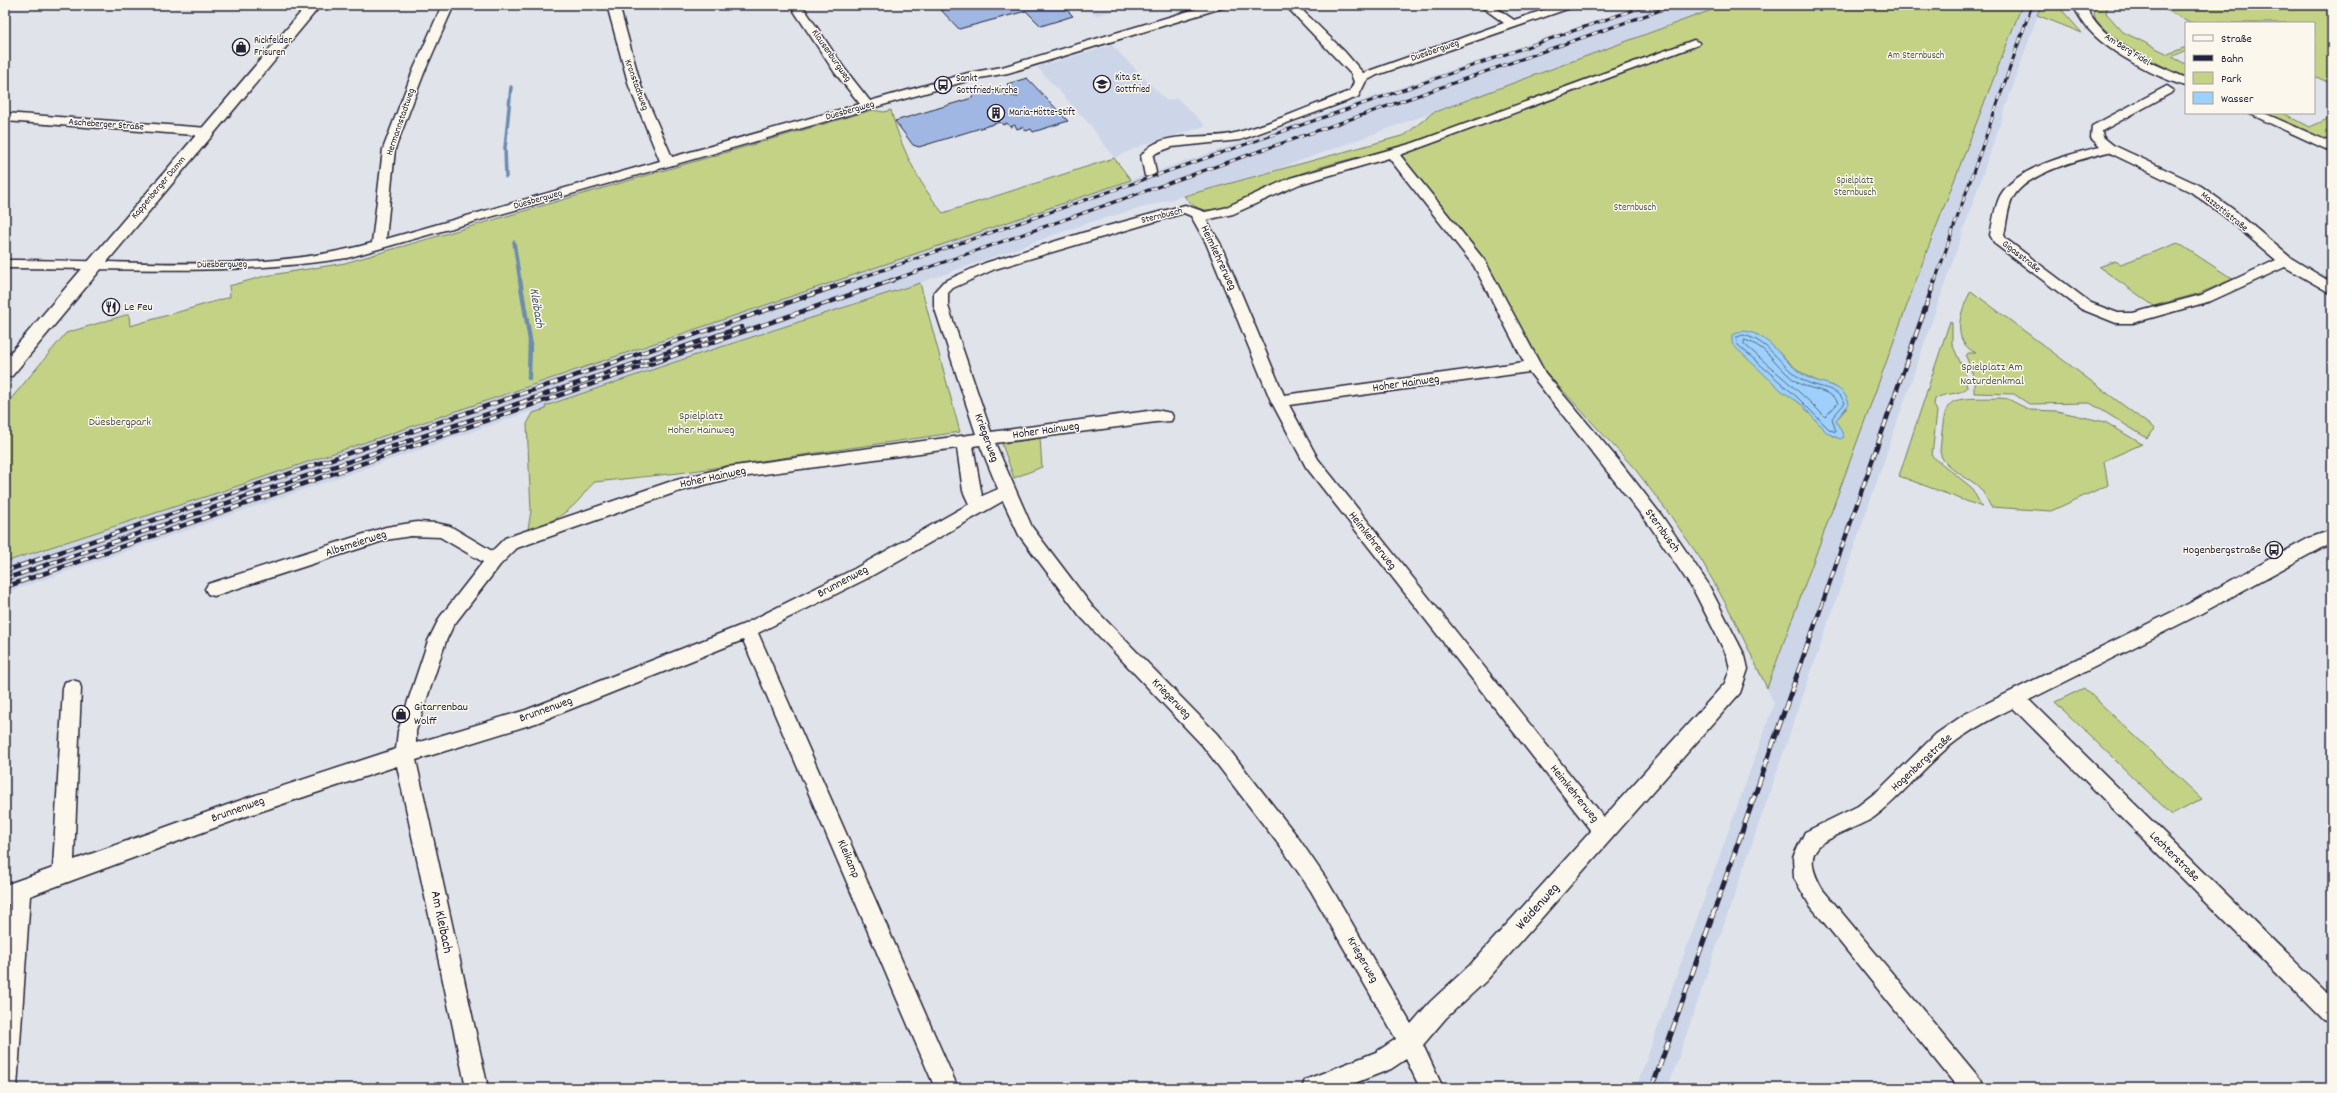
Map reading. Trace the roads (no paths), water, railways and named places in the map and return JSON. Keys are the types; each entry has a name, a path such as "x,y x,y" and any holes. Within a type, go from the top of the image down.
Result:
{"main road":[{"name":"Kappenberger Damm","path":"5,372 314,5"}],"street":[{"name":"Hermannstadtweg","path":"378,246 389,149 418,73 448,5"},
{"name":"Kronstadtweg","path":"613,5 627,63 658,144 668,163"},
{"name":"Klausenburgweg","path":"796,5 839,70 868,106"},
{"name":"Düesbergweg","path":"5,264 211,266 268,264 327,257 378,246 972,76 1000,65 1202,5"},
{"name":"Düesbergweg","path":"972,76 1004,70 1222,5"},
{"path":"1150,173 1147,156 1151,150 1159,146 1170,143 1236,137 1354,94 1360,87 1360,80 1350,64 1291,5"},
{"path":"1485,5 1512,24"},
{"name":"Düesbergweg","path":"1360,80 1373,72 1569,5"},
{"name":"Am Berg Fidel","path":"2079,5 2082,15 2113,44 2142,62 2185,82"},
{"name":"Sternbusch","path":"940,300 941,292 948,284 990,266 1087,236 1185,209 1197,215 1213,215 1295,181 1392,154 1694,43"},
{"path":"2109,148 2097,138 2096,129 2167,90"},
{"path":"2256,114 2332,148"},
{"name":"Ascheberger Straße","path":"5,117 208,132"},
{"name":"Gigasstraße","path":"2109,148 2079,155 2062,161 2014,188 2007,196 1997,234 2007,248 2086,306 2116,318 2133,318 2206,298 2286,261"},
{"name":"Mazzottistraße","path":"2109,148 2155,168 2196,189 2229,213 2286,261 2332,289"},
{"name":"Sternbusch","path":"1392,154 1480,264 1533,366 1614,466 1701,587 1736,656 1739,669 1733,687"},
{"name":"Heimkehrerweg","path":"1197,215 1213,243 1279,401 1312,463 1604,832"},
{"name":"Kriegerweg","path":"940,300 986,440 1007,492 1025,530 1086,611 1210,740 1290,843 1318,884 1410,1043 1432,1088"},
{"name":"Hoher Hainweg","path":"1279,401 1533,366"},
{"name":"Hoher Hainweg","path":"405,756 407,730 437,641 446,622 494,560 511,543 524,537 688,482 733,472 986,440 1156,416 1165,417"},
{"path":"964,442 971,491 978,506"},
{"name":"Brunnenweg","path":"12,893 251,805 362,768 529,717 748,630 860,574 978,506 1007,492"},
{"name":"Albsmeierweg","path":"214,589 386,534 414,528 436,529 455,536 494,560"},
{"name":"Hogenbergstraße","path":"1973,1088 1816,897 1804,878 1803,857 1812,840 1865,812 1887,795 1943,740 1972,720 2016,700 2194,609 2315,543 2332,537"},
{"name":"Kleikamp","path":"748,630 947,1088"},
{"name":"Weidenweg","path":"1313,1088 1383,1062 1410,1043 1438,1010 1478,974 1733,687"},
{"path":"63,874 72,688"},
{"name":"Lechterstraße","path":"2016,700 2332,1013"},
{"name":"Am Kleibach","path":"405,756 477,1088"},
{"path":"6,1088 12,893"}],"water":[{"path":"1744,331 1762,337 1805,376 1831,385 1842,392 1849,404 1836,420 1844,437 1840,439 1827,433 1801,404 1782,391 1735,347 1732,343 1732,335"}],"waterway":[{"name":"Kleibach","path":"506,177 505,148 511,87"},
{"name":"Kleibach","path":"514,242 520,281"},
{"name":"Kleibach","path":"520,280 530,340 529,378"}],"railway":[{"path":"851,281 1648,5"},
{"path":"890,281 1675,5"},
{"path":"1935,281 2032,5"},
{"path":"5,571 854,280"},
{"path":"5,587 893,280"},
{"path":"1810,639 1935,280"},
{"path":"5,579 742,327"},
{"path":"1652,1088 1810,638"}],"place":[{"name":"Rickfelder Frisuren","path":"241,47"},
{"name":"Kita St. Gottfried","path":"1102,84"},
{"name":"Sankt Gottfried-Kirche","path":"943,85"},
{"name":"Maria-Hötte-Stift","path":"996,113"},
{"name":"Le Feu","path":"111,307"},
{"name":"Hogenbergstraße","path":"2274,550"},
{"name":"Gitarrenbau Wolff","path":"401,714"}],"park label":[{"name":"Am Sternbusch","path":"1916,56"},
{"name":"Spielplatz Sternbusch","path":"1855,186"},
{"name":"Spielplatz Am Naturdenkmal","path":"1992,374"},
{"name":"Düesbergpark","path":"120,422"},
{"name":"Spielplatz Hoher Hainweg","path":"701,423"}]}
